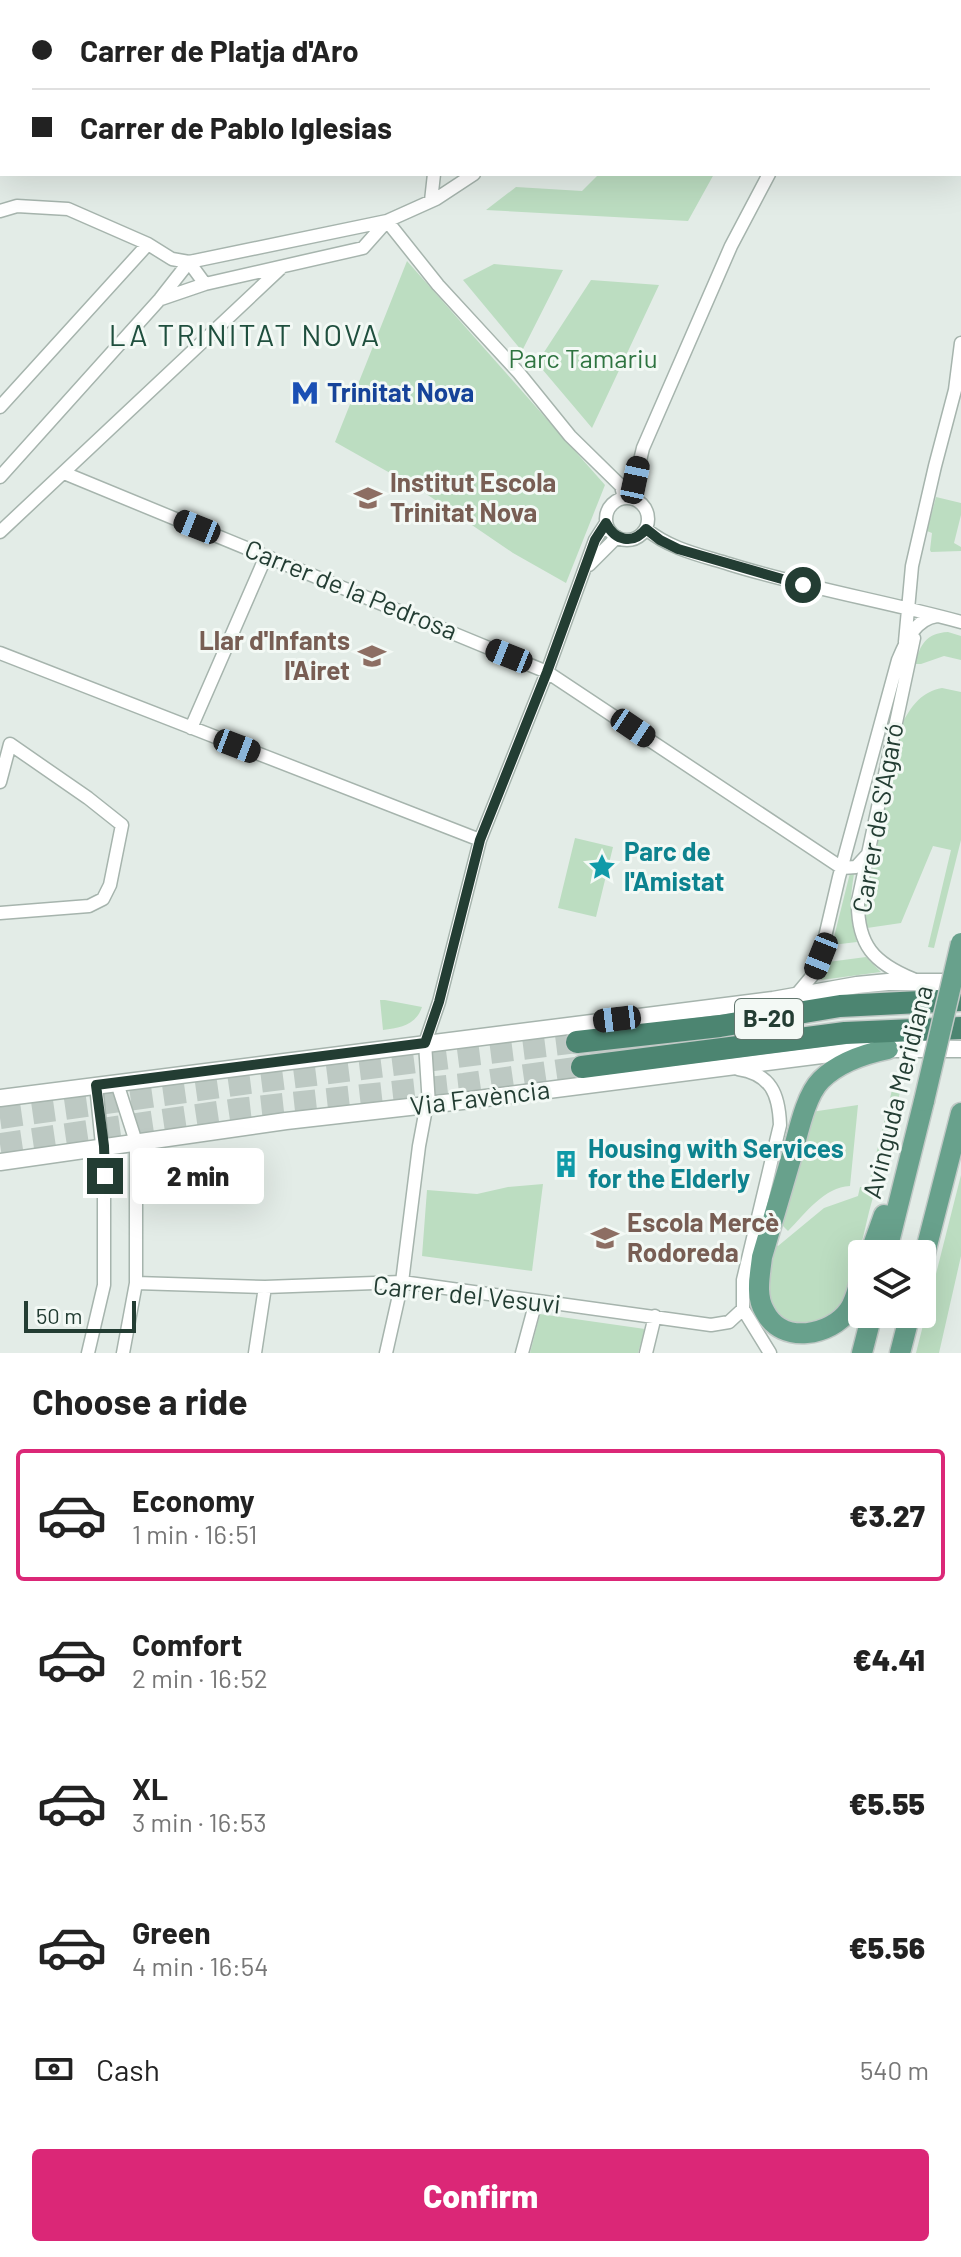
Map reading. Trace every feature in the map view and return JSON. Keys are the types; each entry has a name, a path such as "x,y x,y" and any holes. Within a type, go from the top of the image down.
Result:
{"highway":[{"name":"B-20","path":"577,1042 735,1024 840,1006 961,1000"},
{"name":"B-20","path":"582,1067 845,1033 961,1028"}],"main road":[{"name":"Avinguda Meridiana","path":"889,1240 961,943"},
{"path":"848,1311 842,1318 819,1331 803,1334 776,1326 765,1314 760,1299 762,1257 805,1112 817,1086 849,1061 888,1049"},
{"path":"928,1240 961,1113"},
{"path":"875,1240 914,1133"},
{"path":"862,1353 868,1328"},
{"path":"900,1353 906,1328"}],"street":[{"path":"431,201 434,176"},
{"path":"0,211 17,206 68,209 148,244 172,259 189,262 387,221 431,201 471,176"},
{"path":"628,498 643,448 731,246 768,176"},
{"path":"387,221 438,285 519,373 570,436 621,486 628,498"},
{"path":"160,299 205,284 363,248 387,221"},
{"path":"0,407 148,244"},
{"path":"189,262 205,284"},
{"path":"0,477 160,299 189,262"},
{"path":"0,532 282,267"},
{"path":"905,644 912,566 938,452 958,391 961,343"},
{"name":"Carrer de la Pedrosa","path":"64,473 547,672 842,868"},
{"path":"386,1353 402,1282 419,1146 429,1105 425,1043 439,1002 480,840 547,672 595,540 606,523 610,506 628,498 639,501 648,513 646,529 634,539 617,537 606,523"},
{"path":"646,529 678,549 778,579 961,622"},
{"path":"584,570 617,537"},
{"path":"191,728 266,556"},
{"path":"918,625 927,618 937,616"},
{"name":"Carrer de S'Agaró","path":"797,994 812,976 821,954 895,668 905,644 918,625"},
{"name":"Carrer de S'Agaró","path":"918,625 903,682 858,901 860,930 867,947 889,968 919,982"},
{"path":"0,653 480,840"},
{"path":"0,782 10,744 122,825 110,885 103,899 89,906 0,913"},
{"path":"842,868 856,867 867,855"},
{"path":"0,1098 773,1000 857,985 961,982"},
{"name":"Via Favència","path":"0,1162 286,1121 853,1051 961,1049"},
{"path":"731,1068 752,1071 760,1076 771,1087 779,1105 780,1125 743,1280 743,1309 770,1353"},
{"path":"117,1083 136,1142 136,1283 123,1353"},
{"path":"88,1353 104,1285 104,1146 96,1085"},
{"name":"Carrer del Vesuvi","path":"136,1283 265,1287 402,1282 711,1325 729,1322 743,1309"},
{"path":"255,1353 265,1287"},
{"path":"522,1353 536,1301"},
{"path":"646,1353 655,1316"}],"green space":[{"path":"597,176 713,176 688,221 486,210 516,187 582,191"},
{"path":"407,261 605,485 566,583 513,553 422,491 335,442"},
{"name":"Parc Tamariu","path":"494,264 563,270 522,351 463,280"},
{"name":"Parc Tamariu","path":"591,280 659,285 592,428 537,363"},
{"path":"936,497 961,503 954,543 961,547 961,551 930,550 932,533 927,531"},
{"path":"948,632 961,636 961,660 944,656 915,664 925,641"},
{"path":"942,688 961,692 961,840 934,948 928,947 951,850 933,846 901,923 867,928 864,906 904,720 919,700 929,692"},
{"path":"575,838 613,847 596,917 558,908"},
{"path":"850,873 854,874 851,908 857,942 832,945"},
{"path":"866,957 881,972 821,980 828,962"},
{"path":"380,1000 422,1007 412,1022 383,1030"},
{"path":"892,1090 900,1092 862,1240 848,1240 848,1286 842,1300 824,1320 800,1325 789,1322 771,1304 767,1290 773,1241 778,1246 824,1208 858,1196 860,1187 868,1187"},
{"path":"858,1105 850,1186 824,1196 788,1231 779,1222 811,1112"},
{"path":"961,1175 961,1256 939,1353 916,1353 922,1328 936,1328 936,1274"},
{"path":"543,1184 532,1271 422,1256 427,1190 477,1194"},
{"path":"540,1314 645,1329 638,1353 530,1353"}],"tunnel":[{"path":"0,1118 577,1042"},
{"path":"0,1144 238,1109 464,1084 582,1067"}],"place":[{"name":"Trinitat Nova","path":"305,393"},
{"name":"Institut Escola Trinitat Nova","path":"368,498"},
{"name":"Llar d'Infants l'Airet","path":"372,656"},
{"name":"Parc de l'Amistat","path":"602,867"},
{"name":"Housing with Services for the Elderly","path":"566,1164"},
{"name":"Escola Mercè Rodoreda","path":"605,1238"}],"district":[{"name":"LA TRINITAT NOVA","path":"245,336"}],"route":[{"path":"105,1176 96,1085 425,1043 439,1002 480,840 547,672 595,540 606,523 610,531 625,540 634,539 646,529 678,549 803,585"}]}
